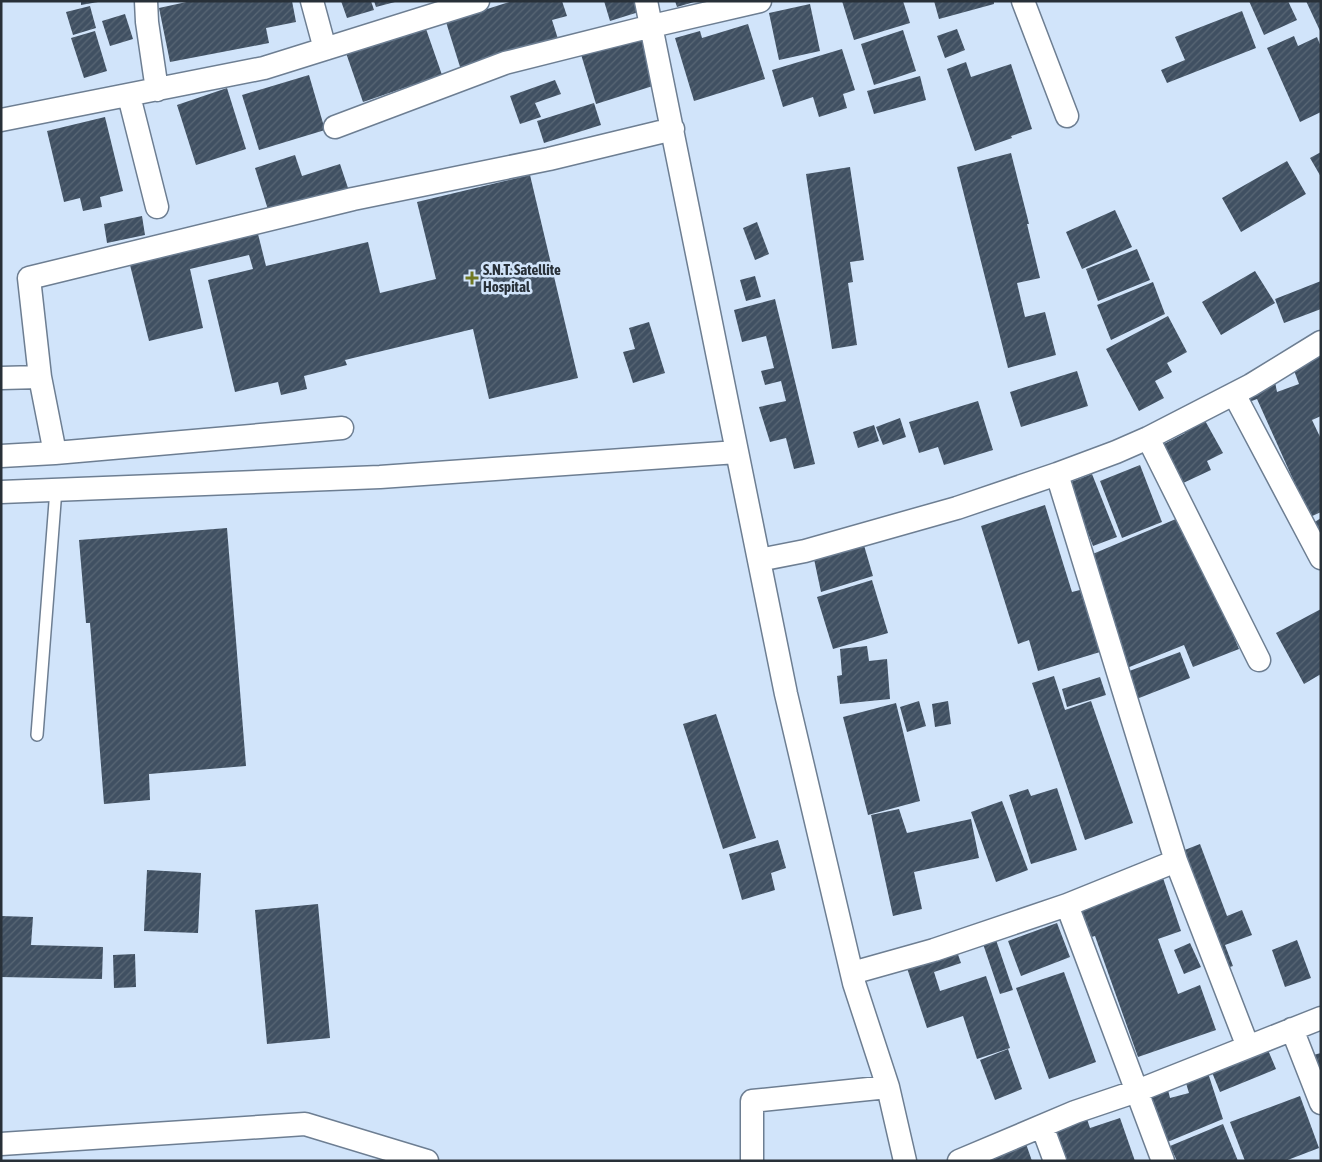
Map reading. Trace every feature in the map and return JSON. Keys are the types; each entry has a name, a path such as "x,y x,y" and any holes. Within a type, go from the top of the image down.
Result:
{"street":[{"path":"146,1 147,22 157,90"},
{"path":"312,1 325,49"},
{"path":"1,120 264,68 478,1"},
{"path":"646,1 786,694 852,973 888,1087 905,1161"},
{"path":"335,127 505,63 760,1"},
{"path":"1023,1 1067,116"},
{"path":"129,96 156,207"},
{"path":"55,453 40,377 30,278 353,199 549,159 673,129"},
{"path":"759,560 805,552 957,508 1057,474 1148,438 1251,385 1321,342"},
{"path":"1,378 40,377"},
{"path":"1234,394 1321,558"},
{"path":"1,456 342,428"},
{"path":"1148,438 1259,660"},
{"path":"1,492 380,478 737,452"},
{"path":"1057,474 1176,861 1248,1047"},
{"path":"852,973 934,950 1067,905 1176,861"},
{"path":"1067,905 1163,1161"},
{"path":"959,1161 1075,1112 1137,1091 1321,1018"},
{"path":"1292,1030 1321,1103"},
{"path":"752,1161 752,1102 888,1087"},
{"path":"1,1144 305,1124 427,1161"},
{"path":"1042,1126 1055,1161"}],"lane":[{"path":"37,735 56,489"}],"building":[{"path":"81,1 98,1 98,2 81,5"},
{"path":"191,1 292,1 296,22 266,28 269,43 170,62 159,8"},
{"path":"341,1 371,1 374,10 347,18"},
{"path":"374,1 394,1 395,2 376,7"},
{"path":"512,1 562,1 567,16 552,20 558,39 461,70 446,22"},
{"path":"604,1 639,1 642,11 610,21"},
{"path":"675,1 694,1 694,2 677,7"},
{"path":"842,1 903,1 910,23 854,40"},
{"path":"934,1 994,1 994,4 939,19"},
{"path":"1249,1 1288,1 1297,20 1264,35"},
{"path":"1306,1 1321,1 1321,33"},
{"path":"810,4 820,51 779,60 769,13"},
{"path":"90,6 96,28 73,35 66,12"},
{"path":"1242,11 1256,48 1167,83 1161,70 1185,60 1175,37"},
{"path":"125,14 133,39 110,46 102,21"},
{"path":"748,24 765,79 694,101 675,38 700,31 702,38"},
{"path":"425,26 442,75 363,102 346,53"},
{"path":"957,29 965,50 945,58 937,36"},
{"path":"903,30 916,71 874,85 861,44"},
{"path":"95,31 107,71 84,78 71,38"},
{"path":"643,32 659,84 596,104 580,51"},
{"path":"1294,36 1298,46 1317,37 1321,47 1321,112 1300,122 1267,48"},
{"path":"842,49 855,90 843,94 847,108 819,117 813,97 783,107 772,70"},
{"path":"966,62 971,77 1011,64 1032,129 975,151 947,69"},
{"path":"309,75 325,130 259,150 242,95"},
{"path":"920,76 926,100 874,114 867,91"},
{"path":"555,80 561,94 535,103 541,117 520,124 510,96"},
{"path":"227,88 246,149 196,165 177,105"},
{"path":"594,103 601,125 544,143 537,121"},
{"path":"105,117 123,191 100,197 102,207 83,211 80,198 64,202 47,131"},
{"path":"1321,152 1321,177 1310,158"},
{"path":"1011,153 1040,278 1017,283 1025,317 1045,312 1056,355 1008,368 957,167"},
{"path":"295,155 302,176 340,164 349,191 270,216 255,168"},
{"path":"1287,161 1306,194 1241,232 1222,198"},
{"path":"850,167 864,260 850,262 853,282 848,283 857,345 832,349 806,174"},
{"path":"530,175 578,378 489,399 473,329 345,360 347,365 304,376 307,389 281,395 278,382 235,392 208,280 253,269 249,255 190,269 203,328 149,341 128,257 256,226 266,266 368,242 380,293 436,279 417,202"},
{"path":"1115,210 1132,247 1082,269 1066,232"},
{"path":"142,216 145,235 107,243 104,224"},
{"path":"757,222 769,254 755,260 743,228"},
{"path":"1137,249 1150,280 1098,301 1086,269"},
{"path":"1255,271 1275,303 1221,335 1202,302"},
{"path":"755,276 761,297 746,301 740,280"},
{"path":"1321,281 1321,309 1284,323 1275,299"},
{"path":"1153,282 1165,314 1111,340 1097,305"},
{"path":"775,299 815,464 794,469 786,438 770,442 759,407 786,401 781,381 765,385 761,371 774,368 766,336 742,342 734,310"},
{"path":"1168,316 1187,352 1167,363 1172,372 1155,381 1164,398 1139,411 1106,349"},
{"path":"649,322 665,373 633,383 623,352 635,349 629,328"},
{"path":"1321,352 1321,416 1312,420 1321,439 1321,512 1308,518 1300,495 1257,399 1249,402 1242,394 1275,382 1277,392 1299,384 1292,365"},
{"path":"1077,371 1088,406 1021,427 1010,392"},
{"path":"978,401 993,450 944,465 938,447 919,453 909,422"},
{"path":"1203,417 1223,453 1207,461 1211,470 1181,484 1162,445 1185,433 1182,427"},
{"path":"900,418 906,437 883,445 876,427"},
{"path":"874,425 879,441 858,448 853,432"},
{"path":"1140,465 1162,522 1122,538 1100,481"},
{"path":"1092,474 1117,537 1093,546 1068,483"},
{"path":"1045,505 1072,592 1080,590 1100,652 1038,671 1029,640 1018,644 981,526"},
{"path":"1183,516 1239,649 1193,667 1184,645 1127,668 1088,556"},
{"path":"1321,518 1321,537 1313,523"},
{"path":"227,528 246,766 149,774 150,800 104,804 90,623 86,623 79,540"},
{"path":"863,542 873,576 821,592 814,559"},
{"path":"872,580 888,633 833,649 817,597"},
{"path":"1321,609 1321,674 1304,684 1276,633"},
{"path":"867,646 869,661 887,659 890,699 840,704 837,676 842,675 840,649"},
{"path":"1180,652 1190,678 1134,700 1124,673"},
{"path":"1054,676 1065,710 1091,701 1133,823 1085,840 1032,683"},
{"path":"1100,677 1106,695 1067,707 1062,689"},
{"path":"919,701 926,726 907,732 900,707"},
{"path":"948,701 951,724 935,727 932,704"},
{"path":"896,703 920,801 868,815 843,717"},
{"path":"716,714 756,838 723,849 683,724"},
{"path":"1057,788 1077,850 1031,864 1009,795 1028,789 1031,796"},
{"path":"1002,801 1028,870 996,882 971,812"},
{"path":"899,809 907,833 971,819 979,858 914,872 922,909 893,916 871,815"},
{"path":"778,840 786,868 771,873 775,890 742,900 729,854"},
{"path":"1200,844 1227,916 1242,910 1252,935 1225,945 1233,966 1221,970 1177,853"},
{"path":"147,870 201,873 198,933 144,931"},
{"path":"1162,875 1181,931 1158,939 1178,994 1200,985 1216,1030 1138,1057 1095,936 1088,938 1076,905"},
{"path":"318,904 330,1038 267,1044 255,910"},
{"path":"1,916 33,917 31,945 103,947 102,979 1,977"},
{"path":"1057,923 1070,957 1021,976 1008,941"},
{"path":"995,937 1013,990 1000,994 982,941"},
{"path":"1297,940 1311,978 1285,987 1272,950"},
{"path":"1190,943 1201,967 1184,974 1174,950"},
{"path":"955,946 961,963 934,972 940,991 986,976 1010,1048 977,1059 963,1016 927,1028 905,962"},
{"path":"135,954 136,987 114,988 113,955"},
{"path":"1064,972 1096,1062 1049,1079 1016,988"},
{"path":"1265,1043 1276,1069 1220,1092 1209,1065"},
{"path":"1008,1049 1022,1089 995,1100 980,1060"},
{"path":"1321,1053 1321,1080 1313,1055"},
{"path":"1208,1073 1223,1119 1165,1143 1151,1095 1168,1090 1170,1098 1189,1093 1185,1080"},
{"path":"1300,1096 1319,1148 1285,1161 1245,1161 1230,1122"},
{"path":"1120,1118 1135,1161 1064,1161 1053,1131 1087,1119 1090,1128"},
{"path":"1223,1124 1238,1161 1177,1161 1170,1146"},
{"path":"1025,1141 1032,1161 969,1161"}],"place":[{"name":"S.N.T. Satellite Hospital","path":"472,278"}]}
